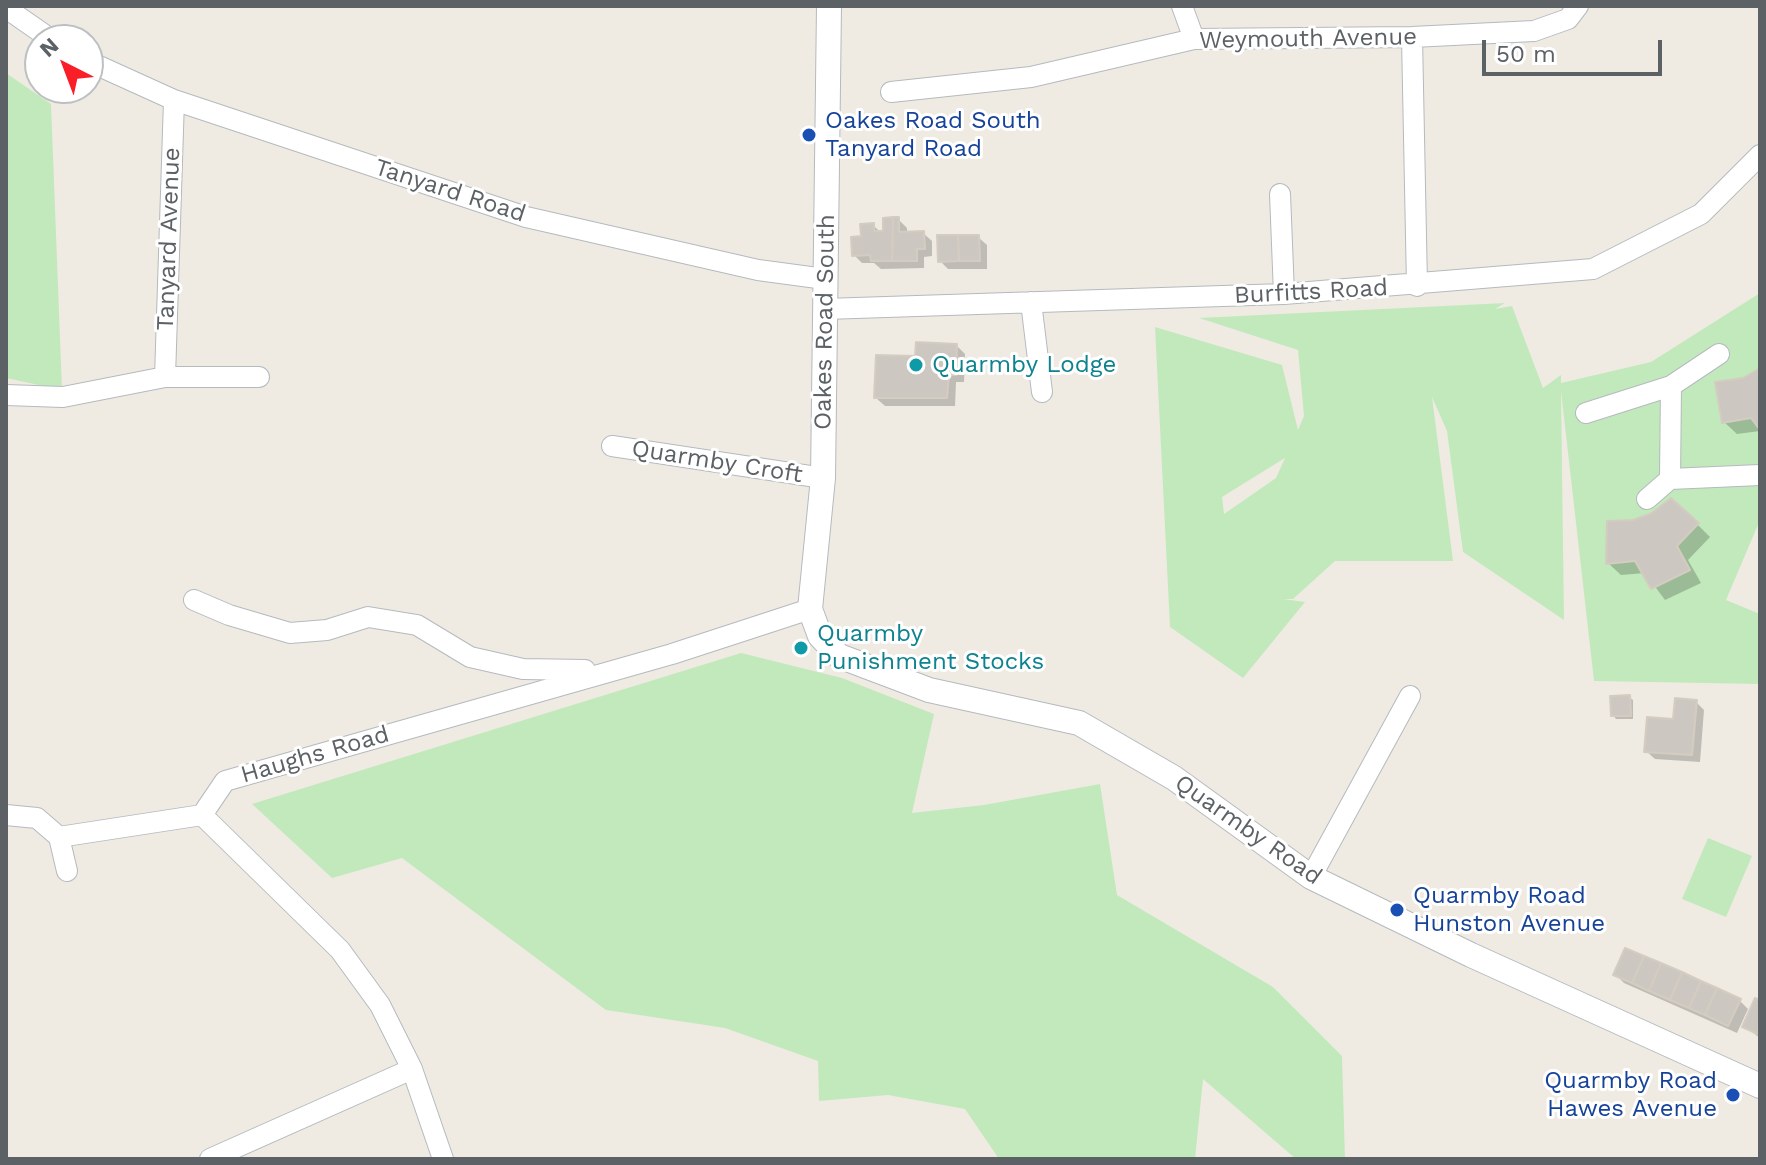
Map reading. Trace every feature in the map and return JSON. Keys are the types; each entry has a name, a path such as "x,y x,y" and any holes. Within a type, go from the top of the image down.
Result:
{"street":[{"name":"Oakes Road South","path":"820,636 810,609 823,478 829,6"},
{"path":"1182,6 1194,39"},
{"name":"Weymouth Avenue","path":"891,92 1031,77 1194,39 1412,37 1534,31 1568,19 1578,6"},
{"path":"6,8 29,24"},
{"path":"1412,37 1417,286"},
{"name":"Tanyard Road","path":"104,68 174,100 526,217 758,270 825,279"},
{"name":"Tanyard Avenue","path":"165,377 174,100"},
{"name":"Burfitts Road","path":"825,309 1284,294 1417,286 1593,269 1701,214 1760,155"},
{"path":"1280,194 1284,294"},
{"path":"1031,302 1042,392"},
{"path":"1586,413 1671,386 1719,354"},
{"path":"6,395 63,397 165,377 259,377"},
{"path":"1670,479 1671,386"},
{"name":"Quarmby Croft","path":"612,446 823,478"},
{"path":"1647,499 1670,479 1760,475"},
{"name":"Haughs Road","path":"194,600 229,615 290,633 327,630 368,617 417,625 470,657 523,669 575,672 672,654"},
{"name":"Haughs Road","path":"202,815 225,781 672,654 810,609"},
{"name":"Quarmby Road","path":"820,636 839,656 929,690 1079,723 1174,778 1311,877 1510,974 1760,1086"},
{"path":"1311,877 1410,696"},
{"path":"6,815 37,818 59,837 67,871"},
{"path":"59,837 202,815 340,950 380,1005 412,1069 443,1159"},
{"path":"210,1159 412,1069"}],"green space":[{"path":"6,73 24,85 24,104 51,104 62,390 6,378"},
{"path":"1760,293 1760,520 1726,600 1760,614 1760,684 1594,681 1561,391 1564,620 1463,552 1447,431 1432,397 1453,561 1335,561 1293,599 1283,599 1305,602 1243,678 1170,627 1155,327 1282,365 1298,430 1304,416 1298,350 1199,318 1505,303 1495,309 1512,306 1543,388 1561,375 1561,383 1651,362","holes":["1285,458 1276,478 1224,514 1222,497"]},
{"path":"741,653 842,678 934,714 912,813 984,805 1100,784 1117,895 1273,987 1342,1056 1345,1159 1296,1159 1203,1079 1195,1159 999,1159 965,1109 888,1095 819,1101 818,1061 725,1028 606,1010 402,858 332,878 252,804"},
{"path":"1708,838 1752,856 1726,917 1682,899"}],"building":[{"path":"893,217 899,217 899,232 924,231 925,249 917,249 917,261 892,261"},
{"path":"893,217 892,261 871,261 870,255 852,256 851,237 861,236 860,224 874,223 874,231 883,231 883,218"},
{"path":"937,235 958,235 959,261 938,262"},
{"path":"958,235 979,235 980,261 959,261"},
{"name":"Quarmby Lodge","path":"916,342 957,344 956,375 949,375 947,398 874,398 876,355 915,356"},
{"path":"1760,368 1760,430 1751,418 1722,423 1715,382 1743,378"},
{"path":"1671,498 1699,523 1677,546 1690,570 1651,589 1635,561 1606,564 1607,521 1633,520 1652,513"},
{"path":"1630,695 1631,716 1611,716 1610,696"},
{"path":"1675,698 1697,700 1692,755 1644,752 1647,717 1673,719"},
{"path":"1625,948 1644,956 1632,983 1613,975"},
{"path":"1644,956 1661,963 1649,991 1632,983"},
{"path":"1661,963 1682,972 1670,1000 1649,991"},
{"path":"1682,972 1701,981 1689,1008 1670,1000"},
{"path":"1701,981 1717,988 1705,1015 1689,1008"},
{"path":"1717,988 1741,999 1728,1026 1705,1015"},
{"path":"1755,998 1760,1000 1758,1034 1742,1027"}],"place":[{"name":"Oakes Road South Tanyard Road","path":"809,135"},
{"name":"Quarmby Lodge","path":"916,365"},
{"name":"Quarmby Punishment Stocks","path":"801,648"},
{"name":"Quarmby Road Hunston Avenue","path":"1397,910"},
{"name":"Quarmby Road Hawes Avenue","path":"1733,1095"}]}
